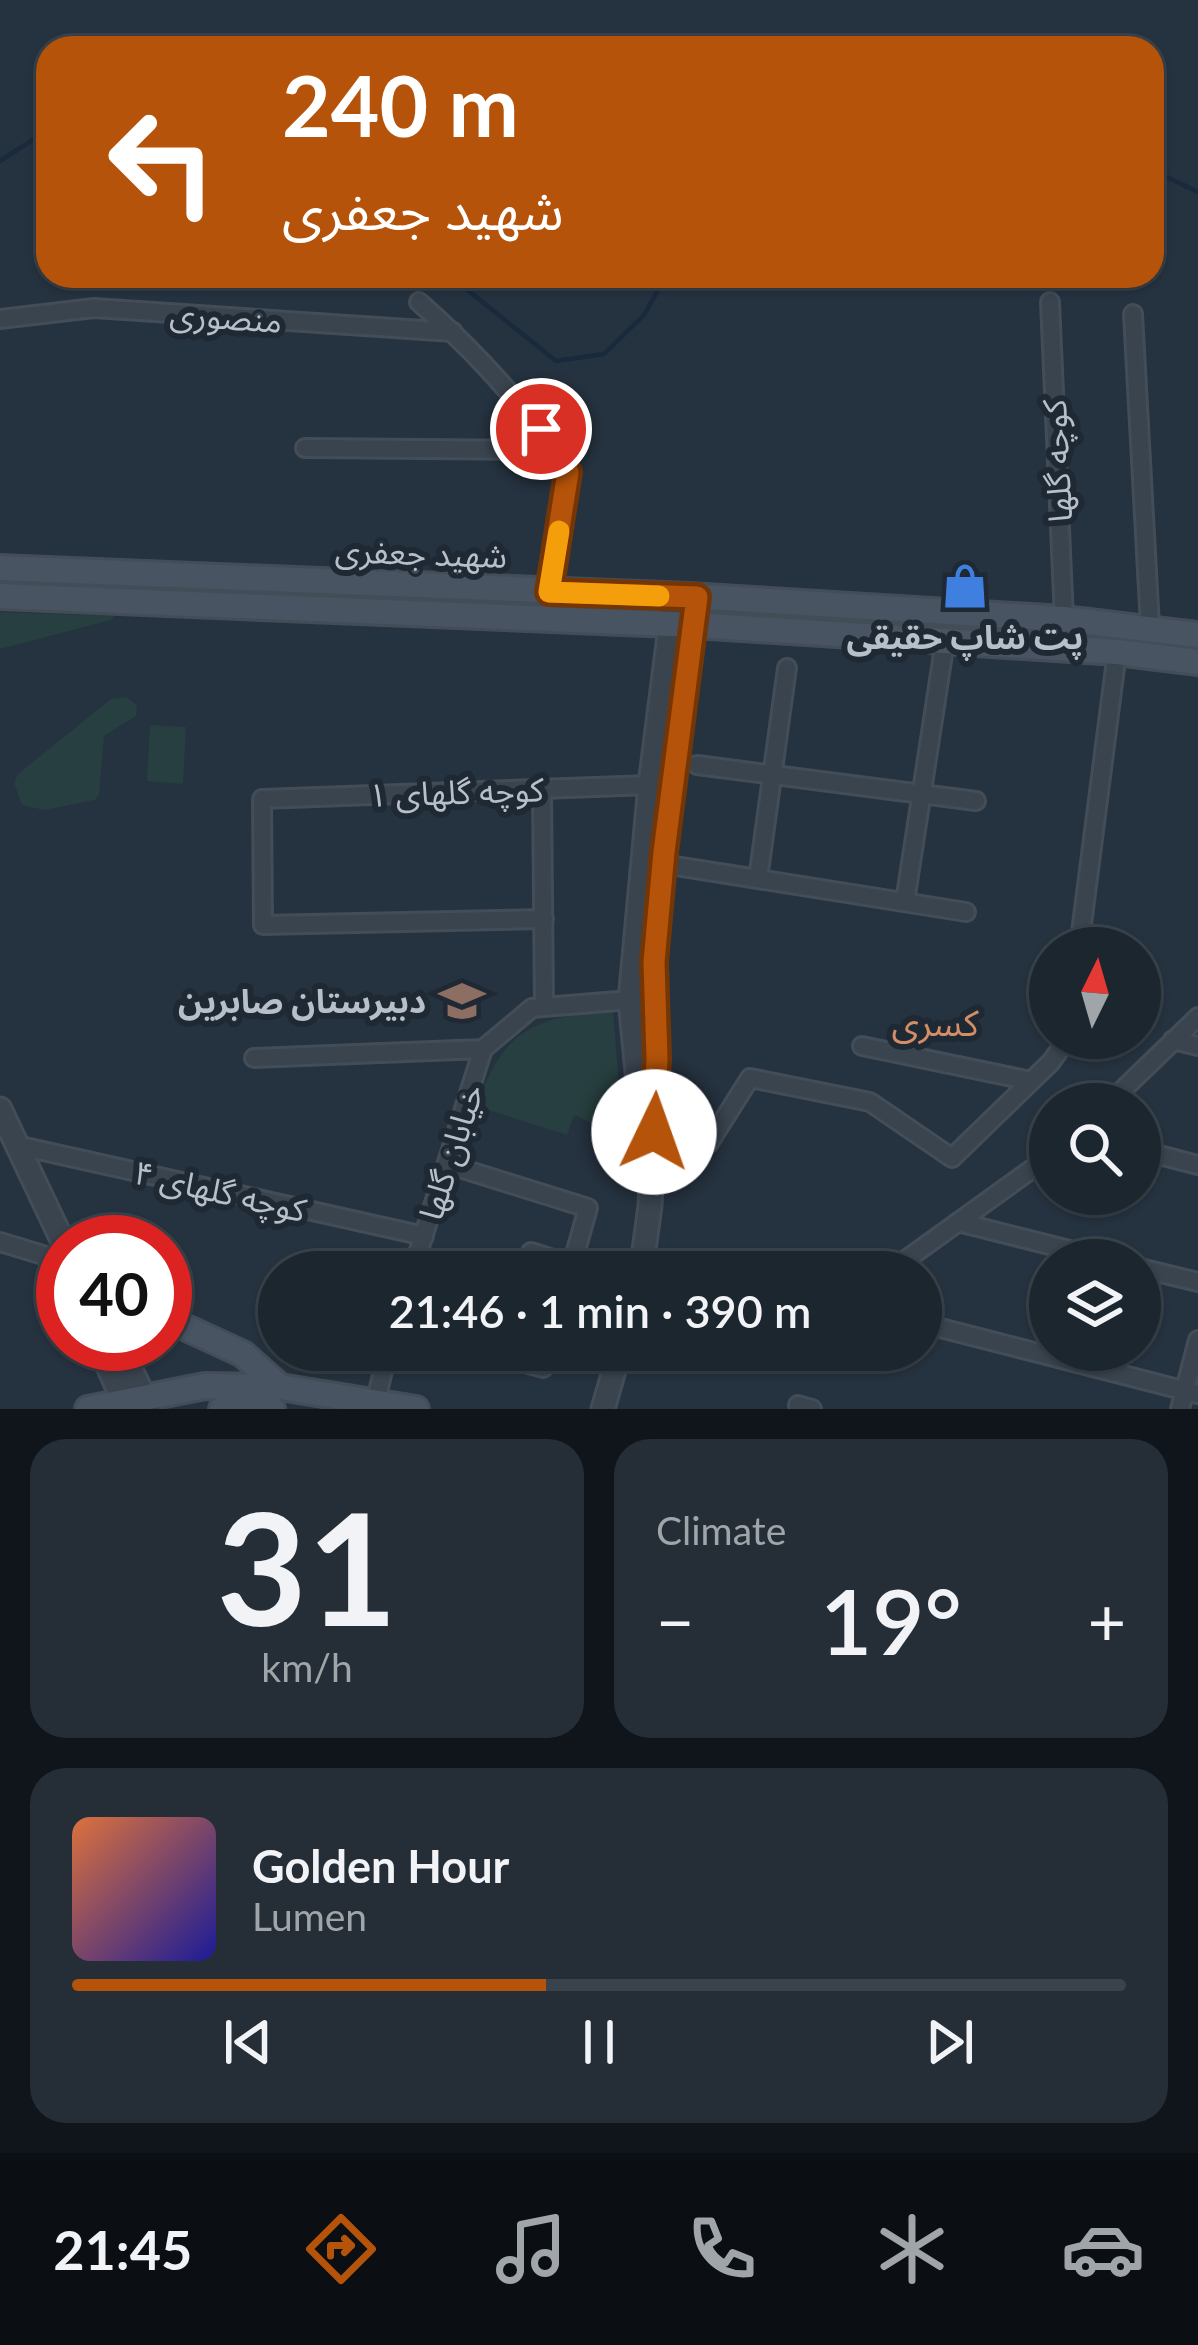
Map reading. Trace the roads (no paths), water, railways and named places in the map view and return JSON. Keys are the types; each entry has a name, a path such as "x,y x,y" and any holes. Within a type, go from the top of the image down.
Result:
{"main road":[{"name":"شهید جعفری","path":"0,568 686,596 1064,619 1198,635"},
{"name":"شهید جعفری","path":"0,596 681,635 945,641 1198,662"},
{"path":"192,1330 243,1354 276,1398"},
{"path":"88,1409 136,1404 206,1385 276,1398 376,1400 416,1409"},
{"path":"222,1409 276,1398"}],"street":[{"path":"419,302 453,332 541,429 568,472 549,592"},
{"name":"کوچه گلها","path":"1049,302 1064,619"},
{"name":"منصوری","path":"0,319 94,308 453,332"},
{"path":"1133,314 1150,626"},
{"path":"304,448 555,450"},
{"path":"644,1251 657,1058 654,962 686,596"},
{"path":"650,1206 630,1000 650,784 681,635"},
{"path":"905,902 945,641"},
{"path":"1082,927 1117,652"},
{"path":"758,879 787,668"},
{"path":"697,764 976,801"},
{"name":"کوچه گلهای ۱","path":"544,920 263,926 262,799 650,784"},
{"path":"542,788 544,1007"},
{"path":"663,864 966,911"},
{"name":"خیابان گلها","path":"419,1251 483,1049 532,1008 630,1000"},
{"path":"1129,1083 1198,1017"},
{"path":"1173,1040 1198,1046"},
{"path":"862,1046 1031,1081"},
{"path":"254,1058 483,1049"},
{"path":"709,1142 751,1078 870,1102 952,1158 1054,1059"},
{"path":"0,1109 50,1215"},
{"name":"کوچه گلهای ۴","path":"16,1145 424,1236"},
{"path":"1161,1155 1198,1165"},
{"path":"447,1164 588,1208 576,1251"},
{"path":"918,1251 1029,1171"},
{"path":"958,1222 1029,1240"},
{"path":"0,1242 36,1253"},
{"path":"1161,1273 1198,1282"},
{"path":"942,1329 1188,1398 1198,1340"},
{"path":"115,1371 136,1404"},
{"path":"127,1371 136,1404"},
{"path":"376,1400 383,1371"},
{"path":"603,1409 614,1371"}],"waterway":[{"path":"0,161 36,138"},
{"path":"1164,176 1198,192"},
{"path":"465,288 556,361 604,354 644,315 659,288"}],"place":[{"name":"پت شاپ حقیقی","path":"965,586"},
{"name":"دبیرستان صابرین","path":"462,1001"}],"district":[{"name":"کسری","path":"935,1023"}]}
